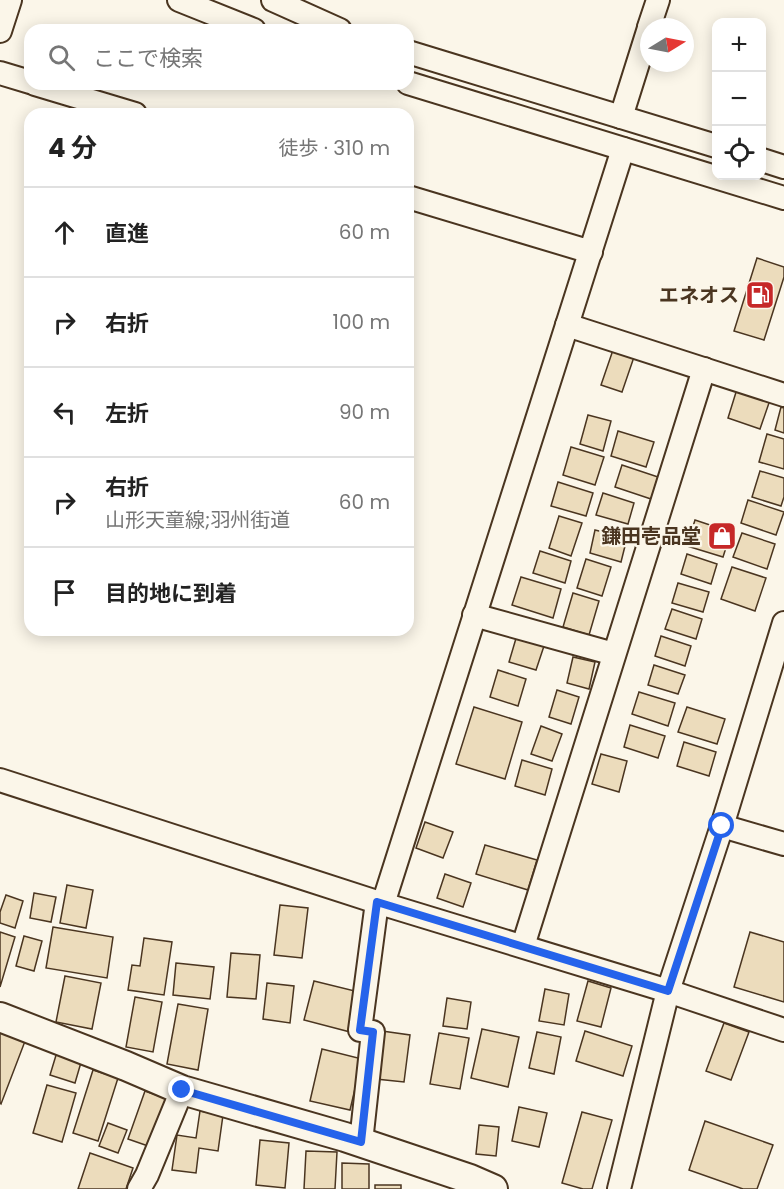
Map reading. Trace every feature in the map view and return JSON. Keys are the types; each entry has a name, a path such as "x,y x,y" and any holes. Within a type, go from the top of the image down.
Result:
{"main road":[{"path":"0,1017 182,1090 361,1142 477,1186"}],"street":[{"path":"0,31 10,0"},
{"path":"179,0 239,24"},
{"path":"273,0 327,24"},
{"path":"652,18 658,0"},
{"path":"414,54 712,144"},
{"path":"621,117 640,56"},
{"path":"0,73 24,80"},
{"path":"414,85 784,198"},
{"path":"55,90 115,108"},
{"path":"361,1142 373,1032 360,1030 380,903 623,149"},
{"path":"766,161 784,167"},
{"path":"414,198 591,252"},
{"path":"567,325 784,395"},
{"path":"523,946 704,369"},
{"path":"474,615 614,654"},
{"path":"619,1189 668,991 722,826 784,623"},
{"path":"0,780 380,903 668,991 784,1030"},
{"path":"722,826 784,844"},
{"path":"139,1189 182,1090"}],"building":[{"path":"757,258 784,267 784,277 764,340 734,331"},
{"path":"613,350 634,357 622,392 601,385"},
{"path":"737,389 770,400 760,429 728,418"},
{"path":"781,407 784,408 784,433 775,430"},
{"path":"588,415 611,421 603,451 580,444"},
{"path":"618,431 654,442 646,467 611,456"},
{"path":"767,434 784,439 784,469 759,462"},
{"path":"571,447 604,457 595,485 563,475"},
{"path":"622,465 658,477 651,499 615,487"},
{"path":"760,471 784,478 784,497 781,506 752,497"},
{"path":"558,482 593,493 586,516 551,506"},
{"path":"603,493 634,503 628,524 596,515"},
{"path":"748,500 784,512 776,535 741,523"},
{"path":"559,516 582,523 571,556 549,548"},
{"path":"695,520 731,532 723,557 687,546"},
{"path":"595,530 627,538 621,562 590,553"},
{"path":"742,533 775,544 767,569 733,557"},
{"path":"540,551 571,561 565,583 533,573"},
{"path":"687,554 717,564 711,584 681,574"},
{"path":"586,559 611,567 602,596 577,588"},
{"path":"732,567 766,578 755,611 721,599"},
{"path":"521,577 561,589 553,618 512,605"},
{"path":"678,583 709,592 703,612 672,603"},
{"path":"573,593 599,601 589,635 563,627"},
{"path":"672,609 702,619 696,639 665,629"},
{"path":"517,635 545,643 536,670 509,662"},
{"path":"661,636 691,646 685,666 655,656"},
{"path":"573,657 595,662 589,689 567,683"},
{"path":"654,665 685,675 678,694 648,685"},
{"path":"498,670 526,679 518,706 490,697"},
{"path":"557,690 579,697 571,724 549,717"},
{"path":"639,692 675,703 668,726 632,714"},
{"path":"474,707 522,722 505,779 456,764"},
{"path":"687,707 725,719 717,744 678,732"},
{"path":"630,725 665,736 658,758 624,747"},
{"path":"541,726 562,734 552,761 531,754"},
{"path":"684,742 716,752 709,776 677,766"},
{"path":"601,754 627,761 619,792 592,784"},
{"path":"522,760 552,769 545,795 515,786"},
{"path":"425,822 453,832 443,858 416,848"},
{"path":"485,845 537,860 528,890 476,874"},
{"path":"445,874 471,883 463,907 437,898"},
{"path":"67,885 93,890 86,928 60,923"},
{"path":"34,893 56,897 51,922 30,918"},
{"path":"6,895 23,901 15,928 0,923 0,912"},
{"path":"280,905 308,908 302,958 274,955"},
{"path":"53,927 113,937 107,978 46,968"},
{"path":"0,932 15,937 0,987"},
{"path":"750,932 784,942 784,1002 734,987"},
{"path":"24,936 42,941 34,971 16,966"},
{"path":"144,938 172,942 164,995 128,990 132,965 140,966"},
{"path":"231,953 260,955 256,999 227,997"},
{"path":"176,963 214,967 210,999 173,995"},
{"path":"65,976 101,983 92,1029 56,1022"},
{"path":"314,981 363,993 354,1033 304,1020"},
{"path":"588,981 611,988 601,1027 577,1021"},
{"path":"267,983 294,986 290,1023 263,1019"},
{"path":"545,989 569,994 564,1025 539,1021"},
{"path":"135,997 162,1002 153,1052 126,1047"},
{"path":"447,998 471,1002 467,1029 443,1026"},
{"path":"178,1004 208,1009 198,1070 167,1064"},
{"path":"724,1023 749,1032 731,1080 706,1071"},
{"path":"0,1026 27,1036 1,1104 0,1103"},
{"path":"482,1029 519,1037 508,1087 471,1078"},
{"path":"382,1031 410,1035 404,1082 376,1079"},
{"path":"585,1031 632,1046 623,1076 576,1061"},
{"path":"537,1032 561,1037 554,1074 529,1068"},
{"path":"439,1033 469,1038 460,1089 430,1084"},
{"path":"322,1049 362,1059 350,1110 310,1101"},
{"path":"57,1052 82,1059 75,1083 50,1075"},
{"path":"93,1070 118,1078 98,1141 73,1133"},
{"path":"47,1085 76,1093 62,1142 33,1133"},
{"path":"145,1091 168,1099 151,1147 128,1139"},
{"path":"519,1107 547,1113 539,1147 512,1141"},
{"path":"200,1111 223,1115 218,1151 199,1148 196,1173 172,1170 177,1135 196,1138"},
{"path":"582,1112 612,1120 592,1189 562,1183"},
{"path":"705,1121 773,1145 757,1189 743,1189 689,1170"},
{"path":"108,1123 127,1130 118,1153 99,1146"},
{"path":"479,1125 499,1127 496,1156 476,1154"},
{"path":"260,1140 289,1143 285,1188 256,1185"},
{"path":"306,1151 337,1152 335,1189 304,1189"},
{"path":"90,1153 133,1168 126,1189 78,1189"},
{"path":"342,1163 369,1164 369,1189 342,1189"},
{"path":"375,1185 401,1185 401,1189 375,1189"}],"place":[{"name":"エネオス","path":"760,295"},
{"name":"鎌田壱品堂","path":"722,536"}],"route":[{"path":"182,1090 361,1142 373,1032 360,1030 377,902 668,991 722,826"}]}
